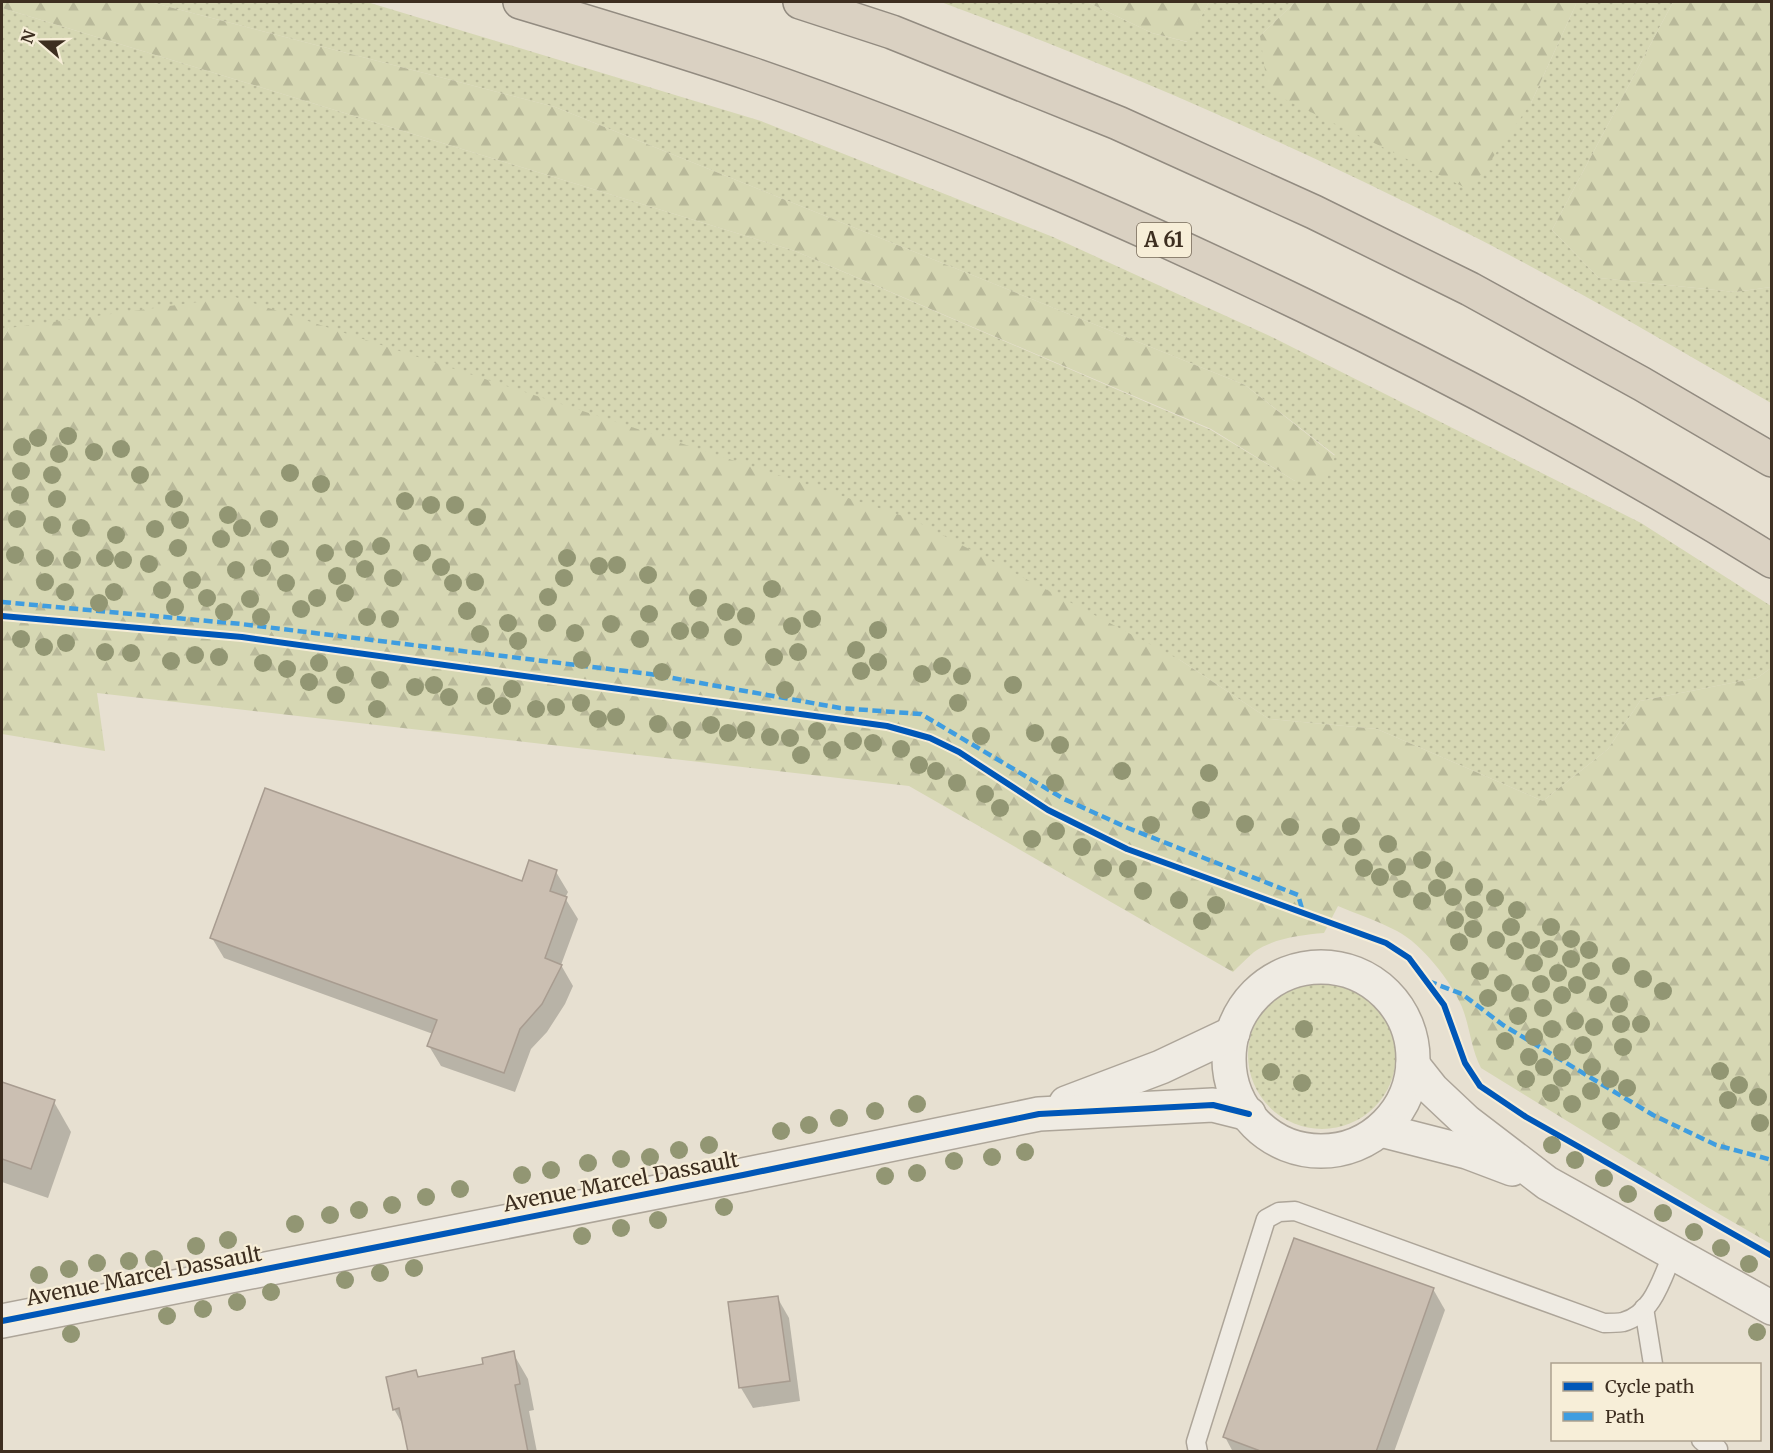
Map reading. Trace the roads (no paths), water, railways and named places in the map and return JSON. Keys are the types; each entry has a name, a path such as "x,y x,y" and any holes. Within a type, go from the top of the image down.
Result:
{"highway":[{"name":"A 61","path":"520,2 751,74 942,146 1101,211 1242,275 1406,355 1581,448 1772,561"},
{"path":"800,2 892,32 1118,123 1314,212 1470,288 1772,460"}],"street":[{"path":"1320,967 1350,971 1377,986 1397,1008 1410,1035 1413,1065 1409,1089 1397,1111 1381,1130 1353,1146 1321,1152 1289,1146 1261,1130 1249,1114 1232,1082 1229,1058 1233,1034 1246,1007 1265,986 1291,972 1320,967"},
{"name":"Avenue Marcel Dassault","path":"1039,1114 1161,1067 1233,1034"},
{"path":"1413,1065 1432,1089 1466,1121 1547,1183"},
{"name":"Avenue Marcel Dassault","path":"2,1322 1039,1114 1213,1105 1249,1114"},
{"path":"1381,1130 1467,1152 1547,1183 1772,1308"}],"lane":[{"path":"1198,1452 1196,1442 1266,1219 1279,1212 1295,1211 1604,1323 1623,1322 1639,1314 1652,1299 1673,1253"},
{"path":"1644,1308 1653,1363"},
{"path":"1702,1441 1718,1449"}]}
